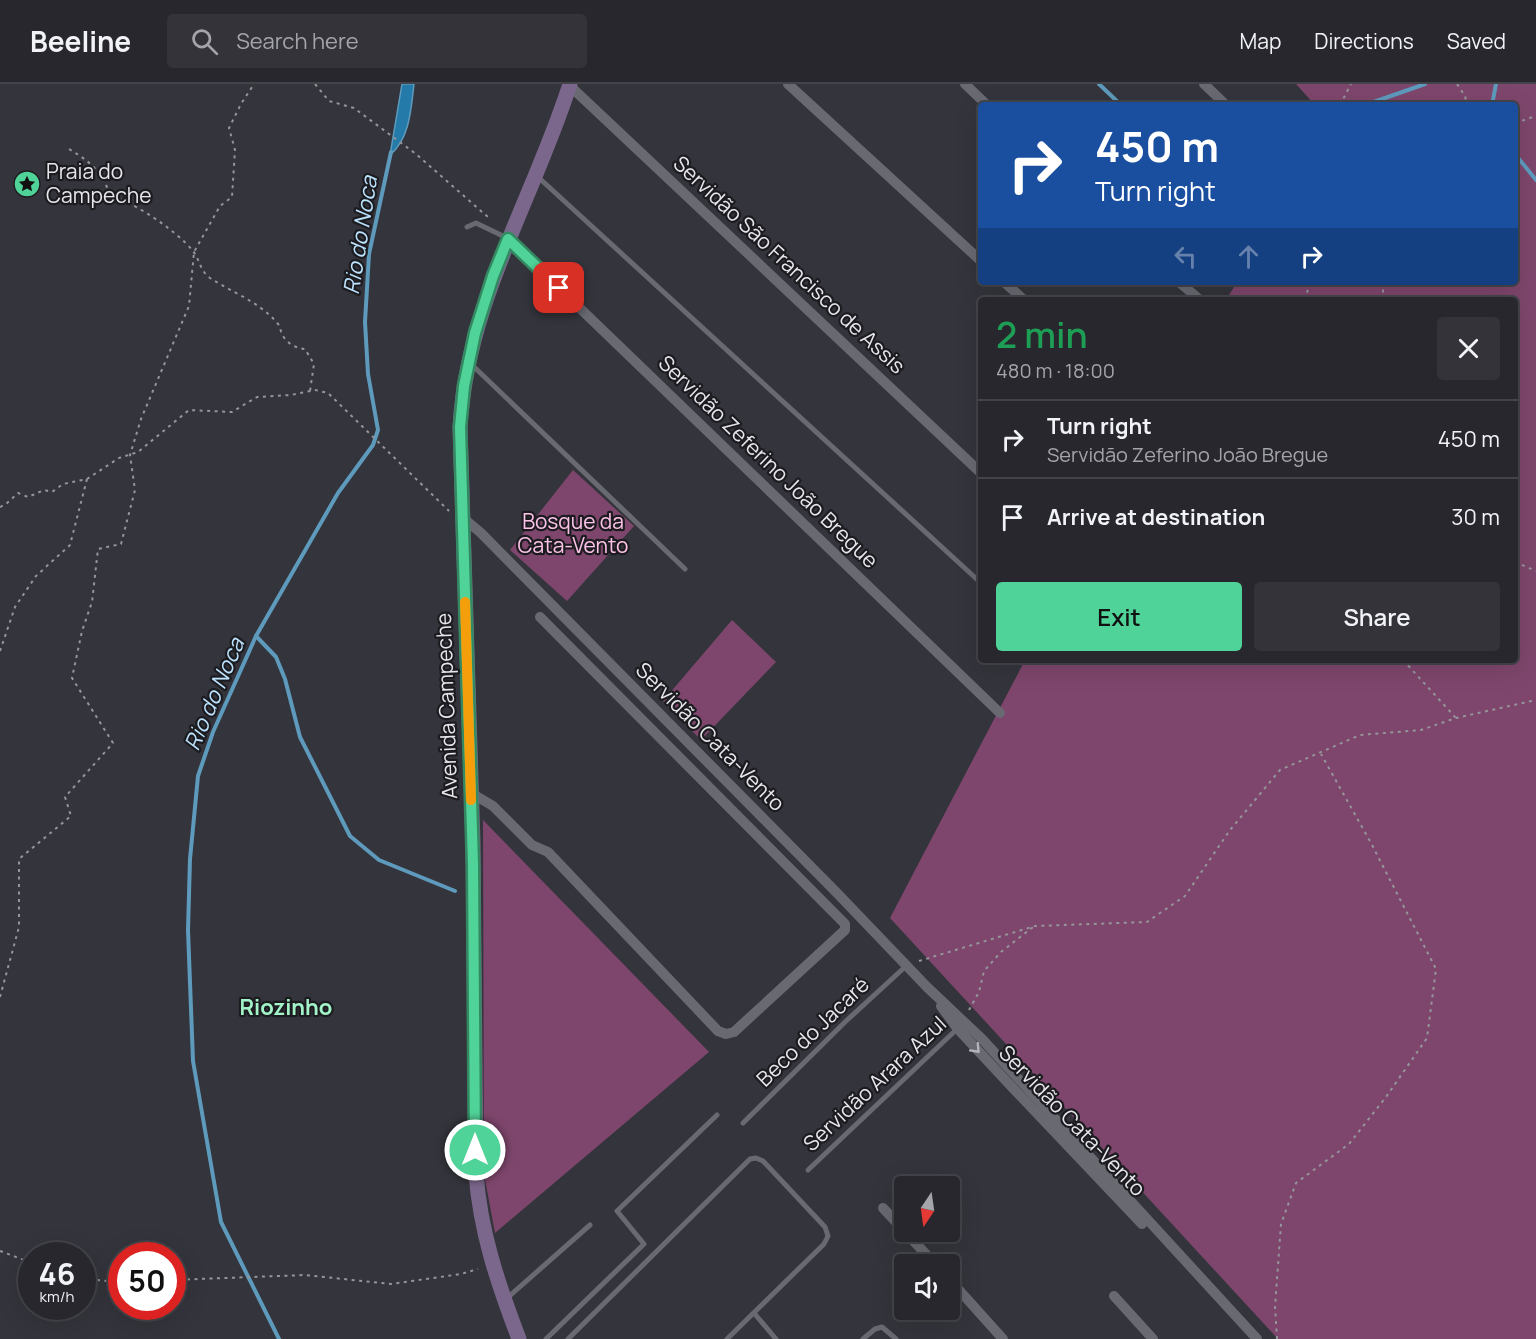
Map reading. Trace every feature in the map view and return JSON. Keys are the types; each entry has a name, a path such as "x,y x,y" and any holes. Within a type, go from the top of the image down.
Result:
{"main road":[{"name":"Avenida Campeche","path":"519,1339 493,1264 481,1220 475,1150 471,793 460,427 468,361 482,307 570,84"}],"street":[{"name":"Servidão São Francisco de Assis","path":"570,84 978,470"},
{"path":"788,84 978,258"},
{"path":"965,84 984,102"},
{"path":"1204,84 1223,102"},
{"name":"Servidão Zeferino João Bregue","path":"509,237 1000,713"},
{"path":"1007,285 1021,297"},
{"path":"1182,285 1196,297"},
{"name":"Servidão Cata-Vento","path":"462,517 757,812 927,987 1158,1240 1198,1273 1257,1339"},
{"path":"471,793 493,806 532,845 548,852 718,1031 726,1034 735,1032 845,930 845,924 540,617"},
{"path":"745,823 757,812"},
{"path":"883,1208 926,1254"},
{"path":"960,1291 1003,1339"},
{"path":"1114,1296 1153,1339"}],"lane":[{"path":"534,174 978,580"},
{"path":"466,227 477,223 509,237"},
{"path":"468,361 686,570"},
{"name":"Beco do Jacaré","path":"743,1123 838,1028 906,966"},
{"name":"Servidão Arara Azul","path":"808,1170 961,1025"},
{"path":"546,1339 644,1244 617,1211 717,1115"},
{"path":"568,1339 750,1159 756,1158 763,1161 825,1227 828,1236 824,1244 727,1339"},
{"path":"505,1300 590,1226"},
{"path":"754,1312 776,1339"},
{"path":"863,1339 875,1329 882,1327 897,1339"}],"path":[{"path":"0,997 19,927 20,859 71,816 65,797 113,743 72,678 82,631 92,602 98,549 121,544 135,490 130,455 141,418 189,306 194,252 220,206 232,197 235,150 229,128 254,84"},
{"path":"315,84 330,101 354,108 416,154 509,237"},
{"path":"1342,102 1351,84"},
{"path":"1457,84 1466,102"},
{"path":"1518,122 1536,116"},
{"path":"69,149 85,159 102,175 111,195 125,199 154,217 194,252 200,266 208,276 252,300 280,325 282,335 289,342 296,348 305,349 314,364 310,391"},
{"path":"0,507 18,493 28,497 44,490 51,492 63,484 87,479 118,458 138,452 189,410 232,412 257,397 315,390 328,393 448,510 462,517"},
{"path":"0,651 15,607 36,576 70,545 87,479"},
{"path":"1518,563 1536,571"},
{"path":"1406,663 1456,718"},
{"path":"906,966 1035,926 1147,922 1185,896 1230,830 1280,770 1360,735 1421,730 1456,718 1536,700"},
{"path":"1277,1339 1275,1307 1281,1224 1296,1182 1349,1143 1386,1097 1427,1038 1436,969 1371,843 1321,754"},
{"path":"961,1025 979,992 984,971 1001,952 1035,926"},
{"path":"0,1251 18,1258"},
{"path":"186,1279 305,1275 391,1284 461,1274 493,1264"}],"green space":[{"path":"1296,84 1536,84 1536,1339 1278,1339 890,918 1023,663 1518,663 1518,297 1228,297 1235,285 1518,285 1518,102 1312,102"},
{"name":"Bosque da Cata-Vento","path":"573,470 634,526 567,601 510,550"},
{"path":"732,620 776,662 701,740 663,701"},
{"path":"483,820 709,1052 495,1233 484,1174"}],"water":[{"path":"402,84 414,84 410,113 406,132 390,155"}],"waterway":[{"path":"1099,84 1118,102"},
{"path":"1374,102 1425,84"},
{"path":"1493,102 1496,84"},
{"name":"Rio do Noca","path":"279,1339 221,1222 193,1061 188,930 190,859 198,776 213,732 256,636 338,493 373,445 378,430 368,374 365,322 369,254 391,152"},
{"path":"1518,158 1536,180"},
{"path":"256,636 276,657 285,679 300,737 350,836 379,860 455,891"}],"slow traffic":[{"path":"465,602 471,800"}],"place":[{"name":"Praia do Campeche","path":"27,184"}],"district":[{"name":"Riozinho","path":"286,1007"}],"route":[{"path":"475,1150 473,865 462,517 461,407 468,361 482,307 508,239 559,288"}]}
